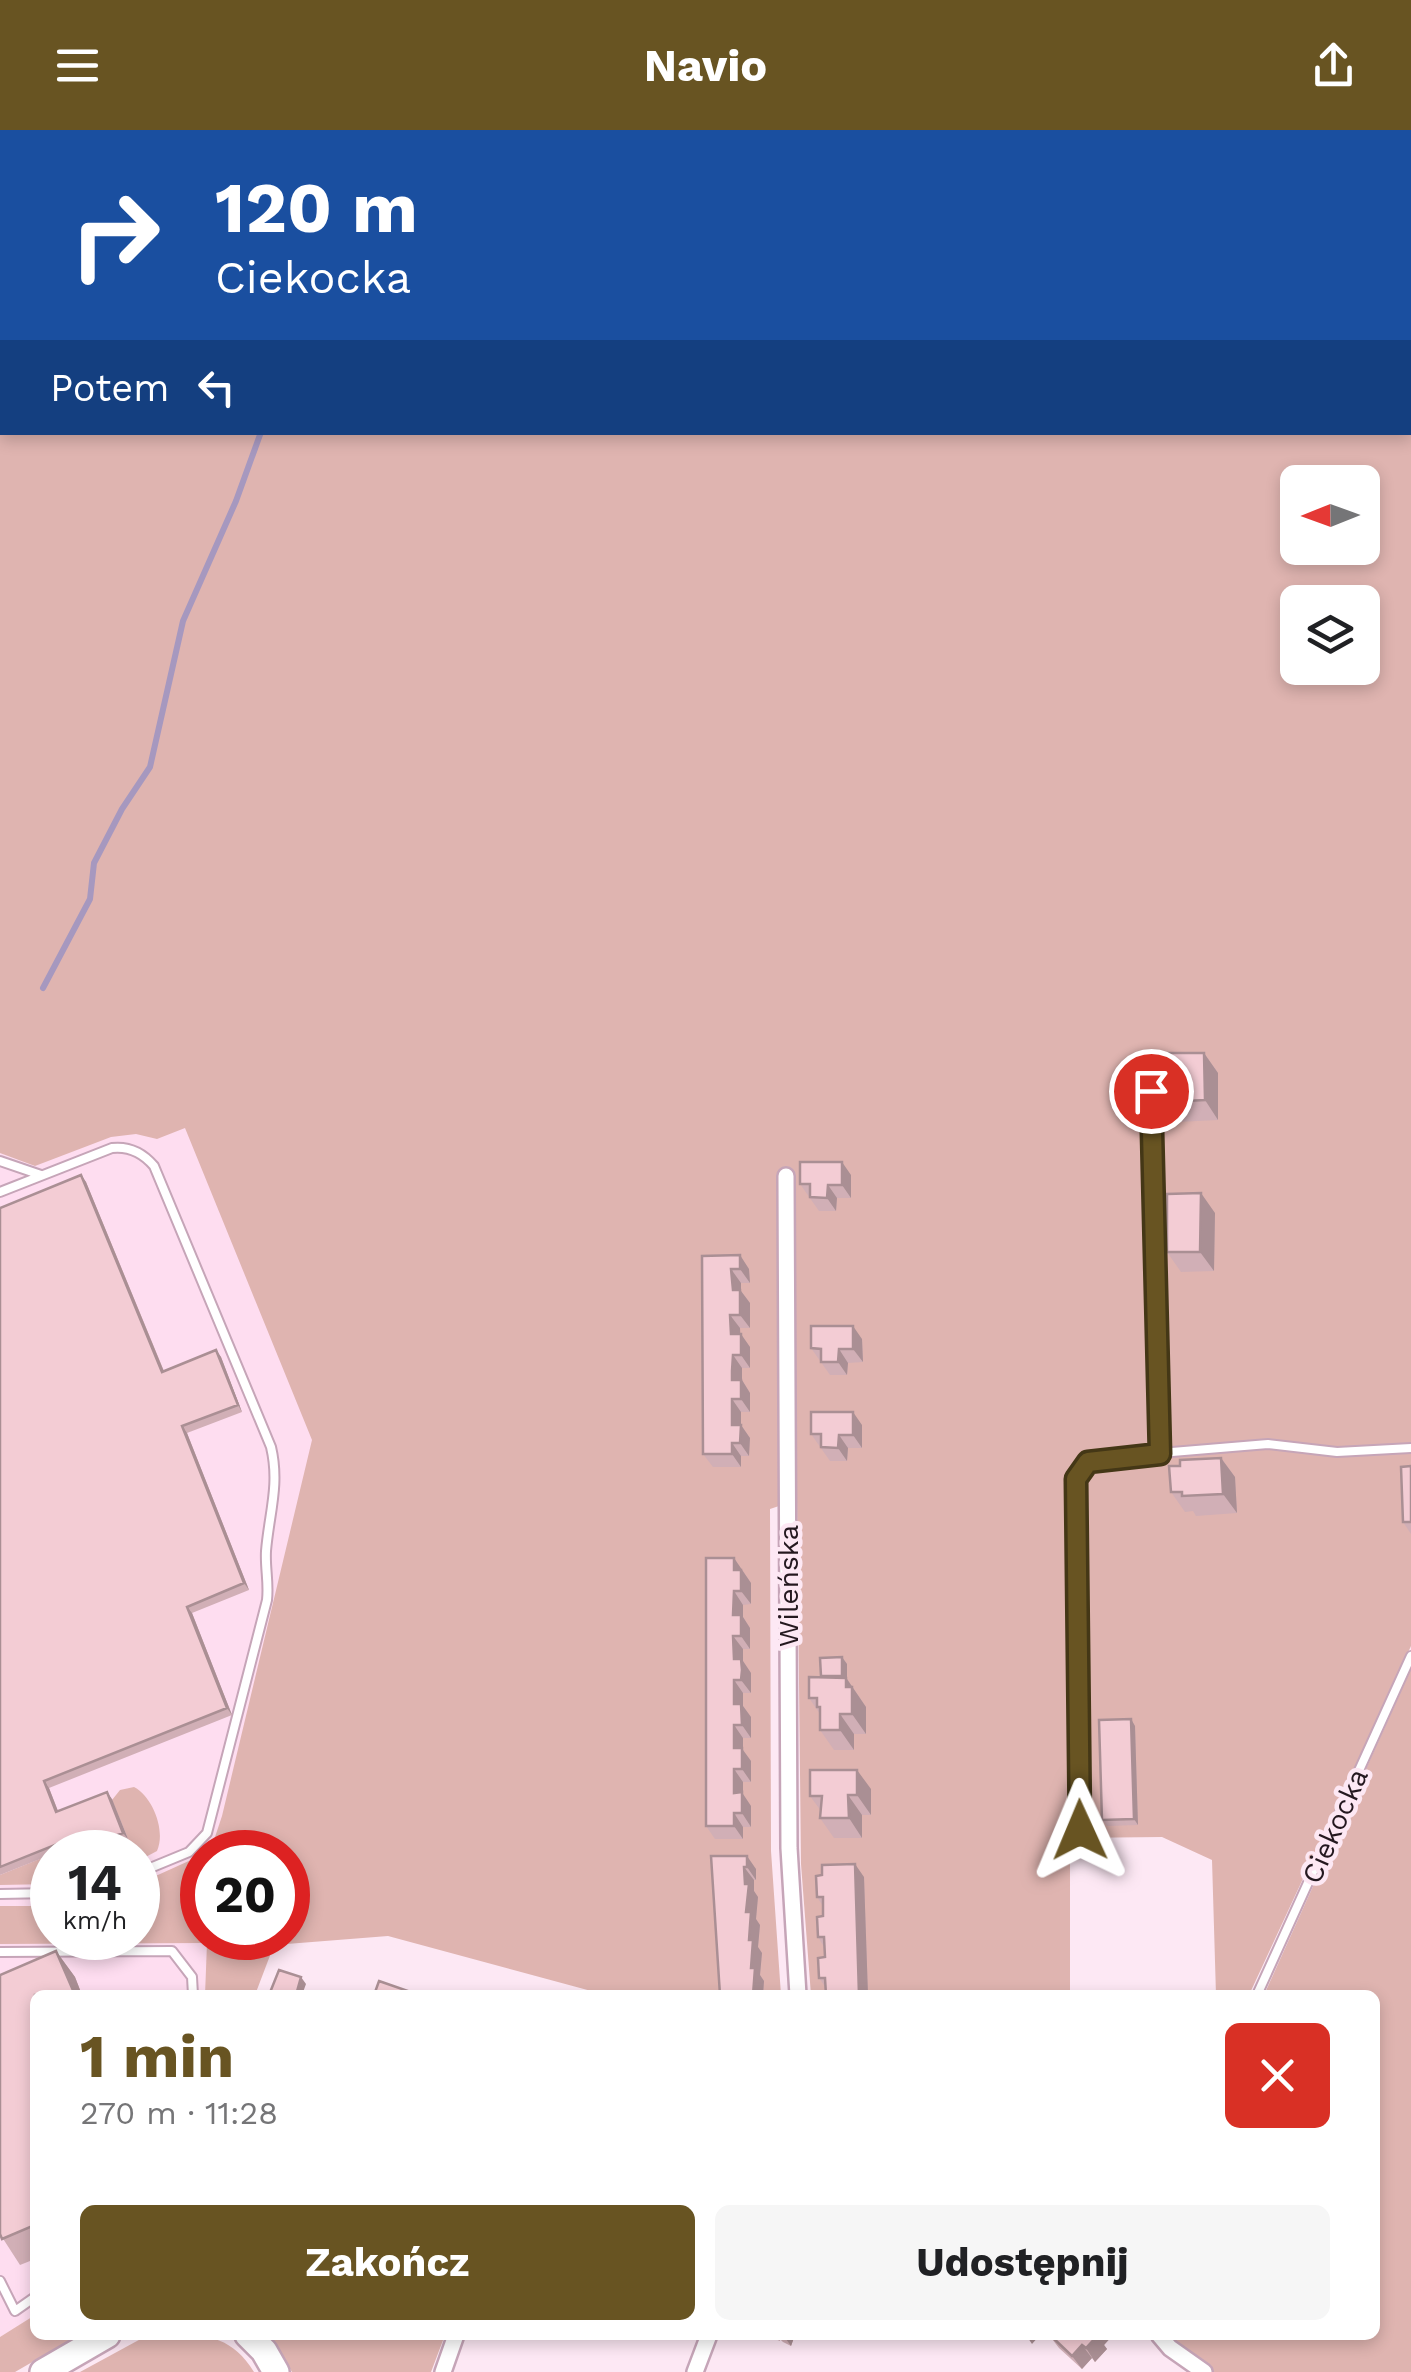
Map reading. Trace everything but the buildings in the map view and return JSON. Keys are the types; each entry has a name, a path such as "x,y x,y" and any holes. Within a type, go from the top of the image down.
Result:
{"main road":[{"path":"42,2372 98,2340"},
{"path":"253,2340 276,2372"}],"street":[{"name":"Wileńska","path":"786,1176 789,1848 798,1990"},
{"path":"443,2372 454,2340"},
{"path":"695,2372 706,2340"},
{"path":"1163,2340 1204,2372"}],"lane":[{"path":"1151,1091 1160,1454"},
{"path":"0,1192 122,1146 145,1156 154,1166 271,1447 276,1468 265,1565 267,1600 206,1833 190,1852 160,1864"},
{"path":"0,1160 41,1175"},
{"path":"1080,1830 1076,1479 1088,1462 1268,1444 1337,1452 1411,1448"},
{"name":"Ciekocka","path":"1259,1990 1411,1656"},
{"path":"0,1894 30,1896"},
{"path":"0,1952 172,1952 192,1977 193,1990"},
{"path":"0,2281 15,2311 30,2301"}],"shaded area":[{"path":"0,435 1411,435 1411,1646 1251,1990 1216,1990 1212,1860 1162,1837 1070,1838 1070,1990 811,1990 801,1864 797,1500 770,1509 771,1851 781,1990 588,1990 388,1936 310,1942 310,1830 217,1830 312,1440 185,1128 157,1139 136,1134 111,1137 35,1166 0,1153"},
{"path":"218,1108 340,1407 245,1830 180,1830 180,1960 220,1960 216,1990 30,1990 30,2318 0,2337 0,1117"},
{"path":"1411,1669 1411,2372 1214,2372 1172,2340 1380,2340 1380,1990 1266,1990"},
{"path":"134,1787 147,1798 159,1830 124,1830 112,1800 120,1790"},
{"path":"30,1863 30,1884 0,1885 0,1875"},
{"path":"180,1865 180,1943 160,1943 160,1874"},
{"path":"0,1906 30,1906 30,1944 0,1944"},
{"path":"206,1960 268,1960 257,1990 205,1990"},
{"path":"30,2318 30,2340 70,2340 15,2372 0,2372 0,2337"},
{"path":"139,2340 217,2340 232,2348 254,2372 80,2372"},
{"path":"272,2340 443,2340 431,2372 292,2372"}],"waterway":[{"path":"43,988 90,899 94,863 122,809 150,767 183,621 236,501 260,435"}],"route":[{"path":"1080,1830 1076,1479 1080,1468 1100,1458 1160,1454 1151,1091"}]}
